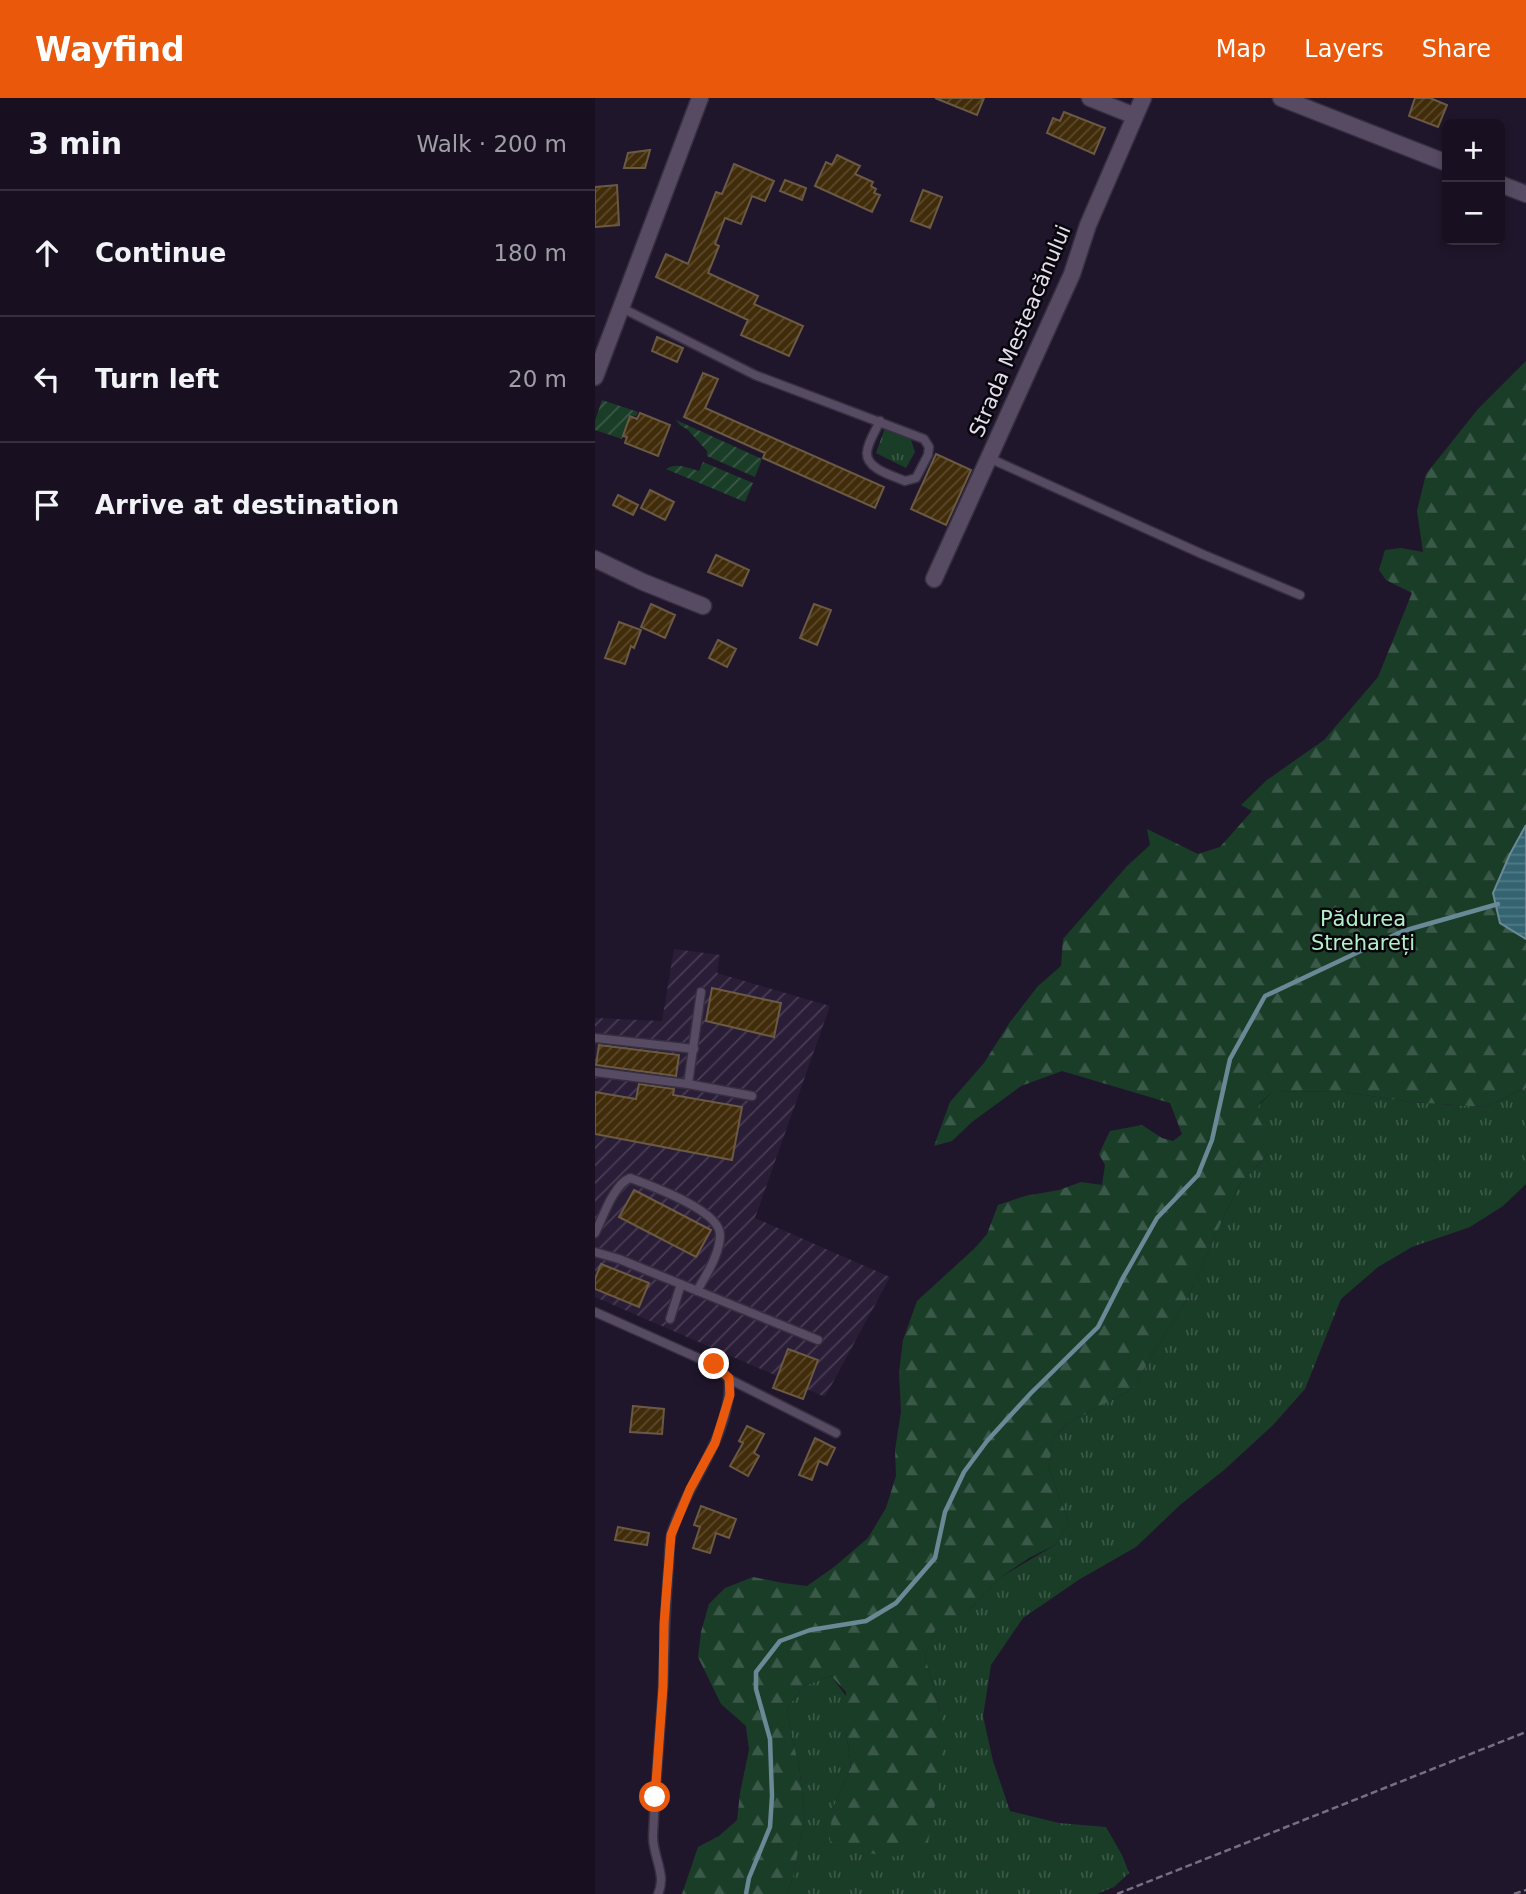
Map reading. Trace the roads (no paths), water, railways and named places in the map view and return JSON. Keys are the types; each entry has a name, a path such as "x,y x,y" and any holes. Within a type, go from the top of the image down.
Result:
{"street":[{"path":"595,377 700,98"},
{"path":"1090,98 1135,116"},
{"name":"Strada Mesteacănului","path":"934,579 1072,274 1088,225 1143,98"},
{"path":"1281,98 1442,161"},
{"path":"1505,186 1526,194"},
{"path":"595,559 703,606"}],"lane":[{"path":"620,307 755,375 880,421 923,439 929,447 928,455 916,478 905,481 873,466 868,459 866,451 880,421"},
{"path":"989,458 1202,554 1300,594"},
{"path":"688,1084 701,992"},
{"path":"595,1038 694,1049"},
{"path":"595,1072 688,1084 752,1096"},
{"path":"595,1233 617,1188 624,1180 631,1178 683,1199 714,1221 720,1236 712,1263 697,1291"},
{"path":"595,1252 619,1259 818,1340"},
{"path":"670,1319 681,1284"},
{"path":"595,1312 714,1364 729,1378 836,1433"},
{"path":"658,1894 661,1873 653,1845 671,1535 690,1489 715,1443 730,1395 729,1378"}],"water":[{"path":"1526,825 1526,939 1500,923 1493,893"}],"waterway":[{"path":"746,1894 749,1878 770,1827 772,1796 770,1739 756,1689 756,1672 780,1641 810,1630 866,1621 896,1603 935,1558 945,1512 964,1472 987,1441 1031,1393 1098,1327 1157,1218 1198,1175 1212,1140 1230,1059 1265,996 1403,931 1498,904"}],"park label":[{"name":"Pădurea Strehareți","path":"1363,931"}]}
